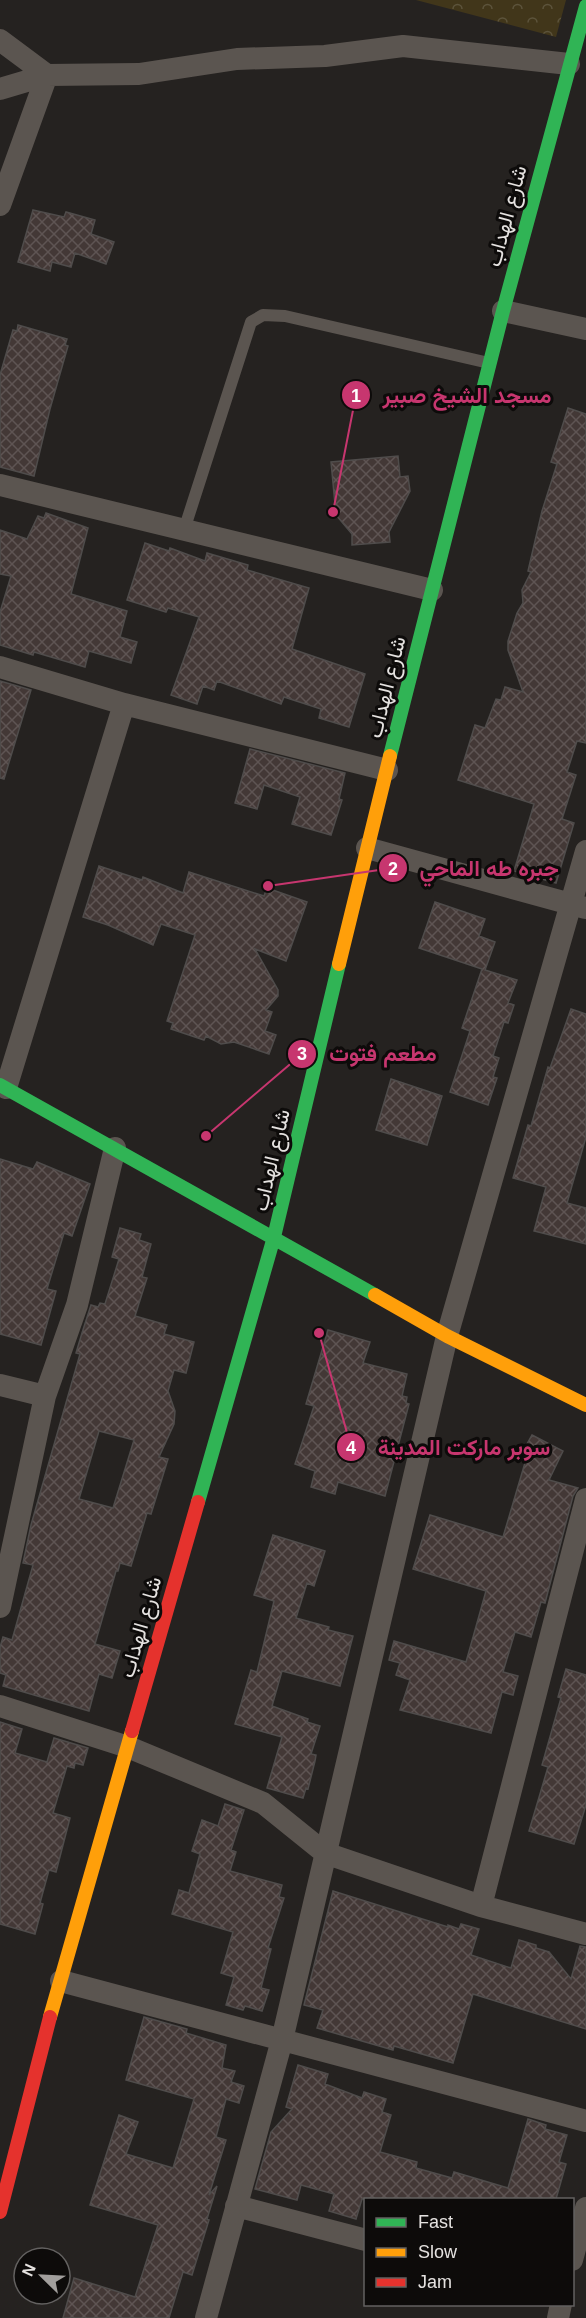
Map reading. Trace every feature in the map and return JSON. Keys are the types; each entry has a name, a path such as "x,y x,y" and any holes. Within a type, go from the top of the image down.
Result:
{"street":[{"name":"شارع الهداب","path":"1,2207 43,2043 274,1237 367,848 489,363 568,64 586,6"},
{"path":"0,40 47,75"},
{"path":"0,89 47,75 139,74 237,59 325,56 403,46 568,64"},
{"path":"0,205 47,75"},
{"path":"503,311 586,329"},
{"path":"0,486 432,590"},
{"path":"0,667 124,704 387,770"},
{"path":"124,704 3,1087 447,1336 586,1405"},
{"path":"367,848 579,907"},
{"path":"206,2318 282,2040 447,1336 579,907 586,851"},
{"path":"0,1607 45,1396 77,1305 115,1148"},
{"path":"0,1385 45,1396"},
{"path":"481,1906 586,1499"},
{"path":"0,1706 128,1747 263,1803 325,1853 481,1906 586,1934"},
{"path":"61,1981 586,2121"},
{"path":"236,2206 364,2239"},
{"path":"574,2256 586,2208"}],"lane":[{"path":"184,530 251,322 263,315 285,316 489,363"}],"green space":[{"path":"416,0 566,0 556,37"}],"building":[{"path":"33,210 64,217 66,212 95,220 91,234 114,242 106,264 75,253 71,267 52,262 50,271 18,262"},
{"path":"18,325 67,339 65,345 68,346 34,476 0,467 0,375 13,330 17,331"},
{"path":"568,408 586,414 586,743 577,741 567,772 576,775 562,819 574,823 556,883 514,871 534,804 458,780 475,725 485,728 496,699 501,700 505,687 523,692 508,650 508,641 517,613 523,603 522,590 531,572 528,571 542,511 557,464 551,462"},
{"path":"398,456 400,477 408,476 410,491 389,532 390,542 352,545 352,534 336,515 331,462"},
{"path":"46,513 88,528 71,594 127,611 120,637 137,642 131,663 89,651 85,667 0,645 0,612 11,576 0,574 0,530 27,539 38,516 44,518"},
{"path":"145,543 169,551 170,548 205,561 207,553 248,565 247,570 309,588 292,649 365,674 349,727 319,718 321,709 284,697 281,704 217,681 214,690 203,686 197,704 171,695 199,617 168,608 166,612 127,600"},
{"path":"0,681 31,690 4,779 0,778"},
{"path":"250,749 345,773 339,799 342,800 331,835 292,824 300,797 264,785 257,809 235,803"},
{"path":"99,866 142,880 143,877 183,893 189,872 264,896 267,888 307,902 286,961 255,949 278,990 278,996 266,1010 272,1012 265,1031 276,1035 269,1054 234,1042 221,1044 206,1036 204,1040 171,1029 173,1023 167,1021 195,935 161,924 153,945 108,925 83,917"},
{"path":"435,902 485,919 479,936 495,942 485,970 517,980 508,1003 514,1005 508,1023 504,1022 493,1056 499,1058 493,1077 497,1078 488,1105 450,1092 470,1031 462,1028 482,969 419,948"},
{"path":"571,1009 586,1014 586,1137 567,1203 586,1208 586,1244 534,1231 546,1187 513,1178 528,1125 531,1126 548,1067 550,1068"},
{"path":"391,1079 442,1096 427,1145 376,1130"},
{"path":"0,1159 33,1169 37,1162 90,1184 72,1236 64,1233 47,1289 56,1291 41,1345 0,1334"},
{"path":"120,1228 141,1234 139,1240 151,1244 142,1277 147,1278 135,1316 167,1325 164,1334 194,1342 186,1373 174,1370 168,1391 175,1411 174,1424 159,1457 168,1459 151,1514 147,1513 131,1566 120,1563 116,1571 95,1644 120,1651 112,1678 99,1674 89,1711 3,1686 6,1675 0,1673 0,1647 3,1637 12,1640 33,1565 23,1563 31,1525 80,1354 76,1353 91,1305 98,1307 100,1303 105,1304 119,1259 112,1257","holes":["99,1431 134,1440 113,1508 79,1499"]},
{"path":"328,1330 370,1342 363,1363 407,1374 402,1396 407,1397 406,1403 409,1404 385,1496 338,1482 335,1494 311,1487 315,1471 295,1464 314,1406 306,1404"},
{"path":"532,1435 563,1451 549,1480 578,1488 573,1496 545,1603 541,1602 531,1637 515,1632 503,1672 518,1676 513,1695 502,1692 491,1733 400,1710 410,1680 396,1675 400,1663 389,1660 394,1641 466,1662 486,1591 413,1569 430,1515 503,1537 527,1456 522,1453"},
{"path":"273,1535 325,1551 314,1586 307,1583 296,1618 329,1627 328,1630 353,1636 340,1686 282,1671 272,1706 308,1719 307,1722 320,1726 311,1754 316,1755 315,1761 308,1789 306,1788 303,1798 267,1788 282,1737 235,1724 251,1670 257,1672 274,1601 254,1595"},
{"path":"566,1669 586,1675 586,1805 574,1844 529,1831 548,1767 542,1765 561,1698 558,1697"},
{"path":"0,1722 22,1729 15,1753 47,1762 54,1738 88,1748 83,1765 75,1763 74,1768 67,1766 53,1813 70,1818 56,1872 49,1870 35,1934 0,1924"},
{"path":"225,1804 244,1810 231,1850 236,1852 230,1871 282,1885 279,1897 284,1898 268,1948 271,1949 261,1988 269,1990 262,2011 245,2006 243,2010 226,2005 234,1977 221,1973 233,1932 172,1914 179,1890 189,1893 200,1854 192,1851 202,1820 218,1826"},
{"path":"333,1891 448,1927 448,1925 459,1929 461,1924 479,1929 471,1955 511,1968 519,1940 549,1952 571,1979 580,1946 586,1947 586,2029 473,1994 453,2063 394,2046 393,2050 317,2028 323,2010 304,2005"},
{"path":"144,2017 187,2029 186,2033 226,2045 222,2068 235,2071 231,2082 244,2086 239,2103 226,2099 216,2137 226,2140 209,2195 217,2186 207,2219 209,2220 192,2275 183,2272 169,2318 63,2318 66,2306 72,2306 74,2278 135,2297 158,2225 90,2205 119,2115 138,2122 126,2154 173,2168 194,2099 126,2080"},
{"path":"298,2065 328,2074 325,2084 362,2098 364,2092 386,2099 382,2112 391,2115 380,2152 417,2162 416,2168 452,2178 454,2172 508,2188 528,2119 546,2125 545,2129 567,2135 559,2162 566,2164 556,2198 364,2198 356,2219 329,2211 334,2194 301,2185 297,2200 255,2189 271,2132 292,2109 286,2107"}],"traffic: fast":[{"path":"390,756 503,311 586,6"},
{"path":"198,1502 274,1237 339,964"},
{"path":"0,1085 375,1295"}],"traffic: slow":[{"path":"339,964 390,756"},
{"path":"375,1295 447,1336 586,1405"},
{"path":"50,2017 132,1731"}],"traffic: jam":[{"path":"132,1731 198,1502"},
{"path":"0,2212 50,2017"}],"place":[{"name":"مسجد الشيخ صبير","path":"333,512"},
{"name":"جبره طه الماحي","path":"268,886"},
{"name":"مطعم فتوت","path":"206,1136"},
{"name":"سوبر ماركت المدينة","path":"319,1333"}]}
